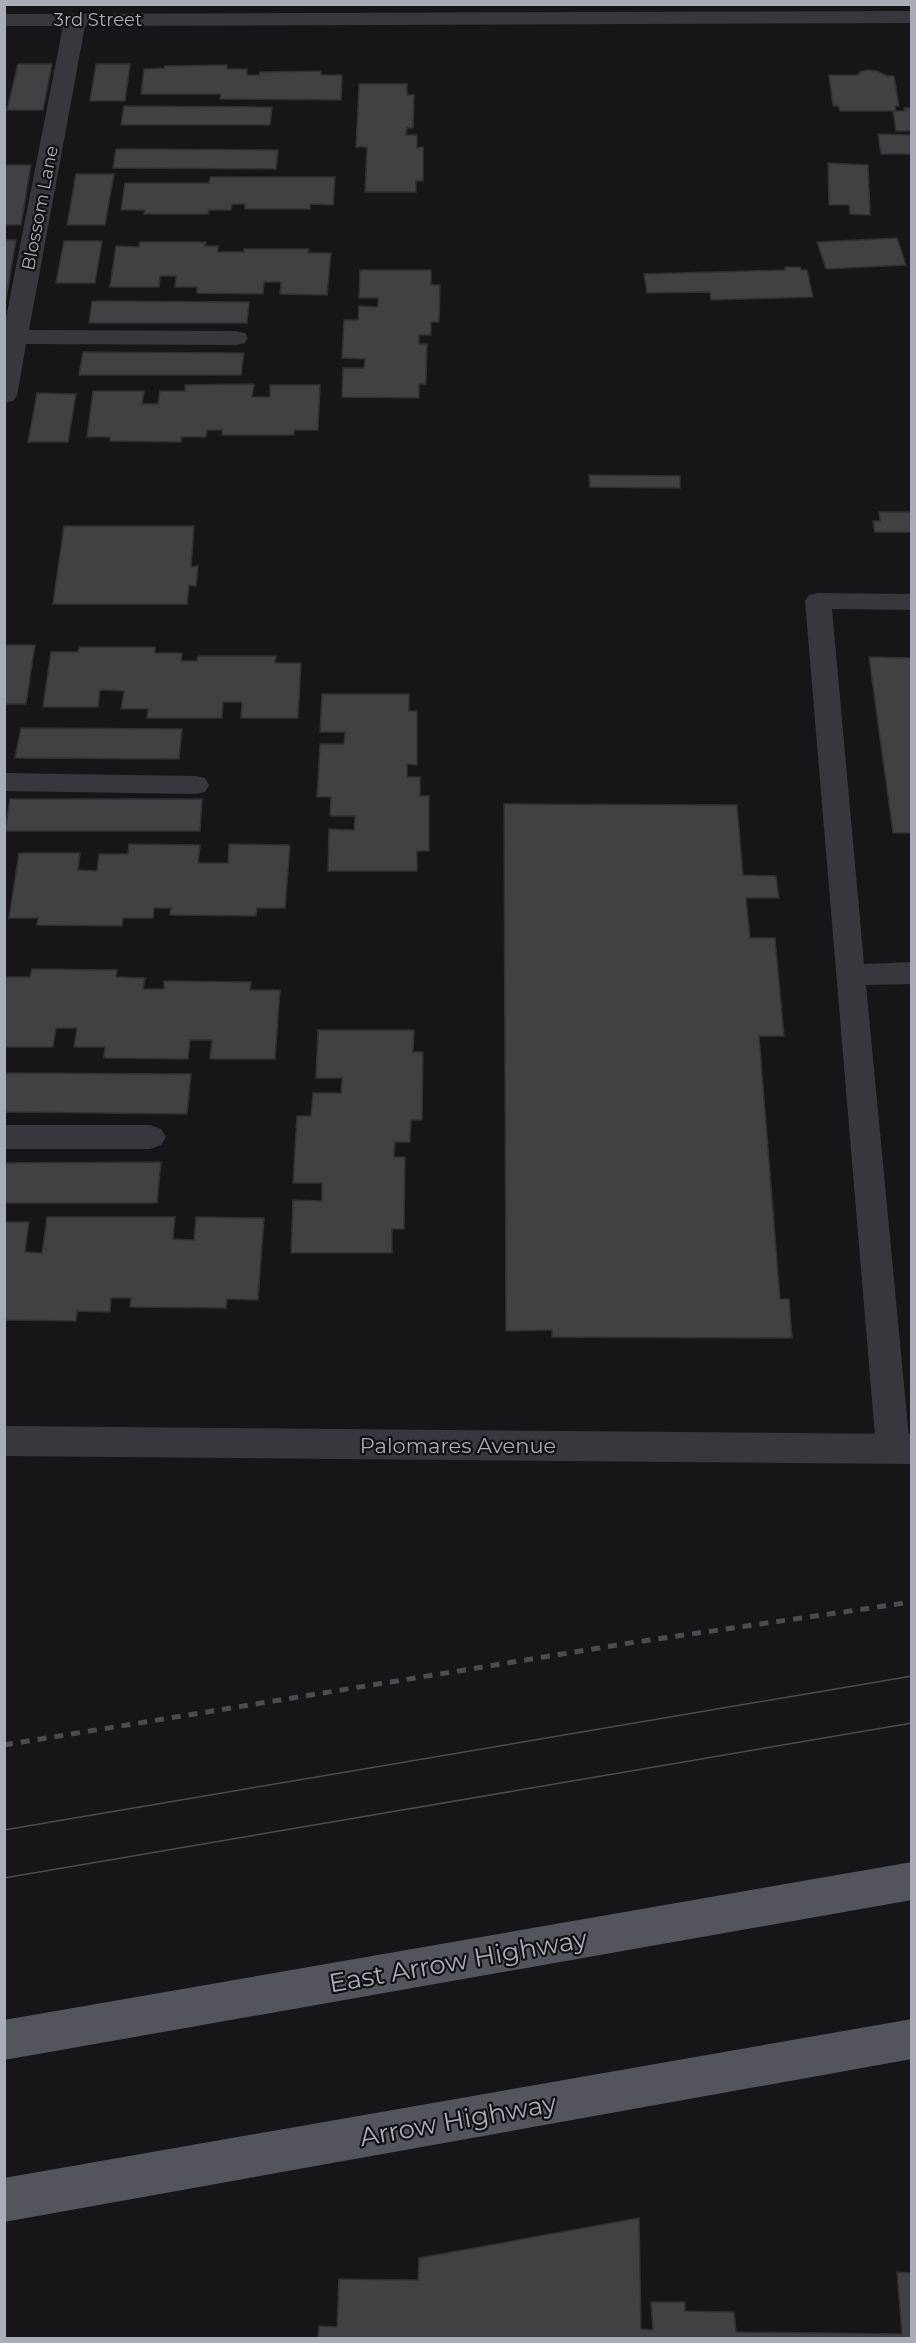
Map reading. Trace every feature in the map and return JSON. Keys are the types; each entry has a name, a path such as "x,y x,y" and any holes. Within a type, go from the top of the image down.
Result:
{"main road":[{"name":"East Arrow Highway","path":"4,2040 912,1881"},
{"name":"Arrow Highway","path":"4,2200 912,2039"}],"street":[{"name":"3rd Street","path":"4,20 75,21 664,10 912,17"},
{"name":"Blossom Lane","path":"4,396 75,21"},
{"path":"16,337 236,338"},
{"name":"Palomares Avenue","path":"4,1441 902,1449"}],"lane":[{"path":"902,1449 850,975 818,601 912,602"},
{"path":"4,782 195,785"},
{"path":"850,975 912,973"},
{"path":"4,1137 150,1137"}],"building":[{"path":"18,64 52,64 43,110 7,110"},
{"path":"96,64 130,64 125,101 90,101"},
{"path":"227,65 227,69 247,69 247,75 259,75 260,72 321,71 321,75 342,75 341,100 220,99 221,94 141,94 144,69 164,68 165,66"},
{"path":"867,70 894,76 899,106 895,106 896,111 840,111 838,106 833,106 829,75 858,75"},
{"path":"359,84 407,84 407,95 414,95 413,128 407,128 406,135 417,135 417,148 423,147 423,181 416,181 416,192 365,192 367,147 356,147"},
{"path":"124,106 272,107 270,125 121,125"},
{"path":"904,108 912,108 912,131 896,131 893,111 905,111"},
{"path":"878,134 912,135 912,154 881,154"},
{"path":"116,149 278,150 276,169 113,168"},
{"path":"828,163 868,165 870,215 850,214 849,205 829,205"},
{"path":"4,165 31,165 21,225 4,225"},
{"path":"76,174 114,174 105,225 67,225"},
{"path":"210,177 335,177 333,205 310,204 310,209 245,209 245,204 232,204 231,210 209,210 208,214 144,214 145,210 121,210 125,183 209,183"},
{"path":"897,238 906,265 826,269 817,242"},
{"path":"4,240 16,240 5,305 4,305"},
{"path":"64,241 102,241 95,283 56,283"},
{"path":"140,242 206,242 205,246 218,246 218,252 244,252 244,249 309,249 308,253 331,253 327,295 280,294 281,282 264,282 263,294 197,293 197,287 175,287 176,276 160,276 159,287 110,287 116,246 139,247"},
{"path":"785,267 800,267 801,270 807,270 813,297 711,300 710,292 647,293 644,274 785,270"},
{"path":"360,270 431,270 431,285 440,285 439,322 431,322 431,335 419,335 419,344 427,344 426,384 419,384 419,398 342,397 343,368 364,368 365,359 342,358 344,320 358,320 359,306 378,307 378,298 359,298"},
{"path":"92,301 249,302 247,323 89,323"},
{"path":"83,352 244,353 241,375 79,375"},
{"path":"254,384 252,397 270,397 270,385 320,385 318,430 294,430 294,435 222,435 222,430 207,430 206,437 181,437 181,442 110,441 110,437 87,437 93,391 144,391 142,404 158,404 160,391 185,391 185,385"},
{"path":"37,393 76,394 68,442 28,442"},
{"path":"589,475 680,476 680,488 590,487"},
{"path":"879,512 912,512 912,532 875,532 873,521 880,521"},
{"path":"64,526 194,526 191,567 198,566 196,586 189,585 187,604 53,604"},
{"path":"4,645 35,645 26,704 4,704"},
{"path":"79,647 155,647 155,653 182,653 181,661 197,661 198,656 276,656 275,663 301,663 298,718 241,718 242,702 223,702 222,718 147,718 148,709 121,709 124,691 100,690 98,707 43,707 51,652 78,652"},
{"path":"869,657 912,658 912,833 893,833"},
{"path":"322,694 409,694 409,711 417,711 417,765 407,764 407,777 420,777 420,796 429,796 429,851 417,851 417,871 328,871 329,829 354,830 355,816 330,816 331,797 317,797 320,744 344,744 345,732 320,732"},
{"path":"21,728 182,729 179,759 15,758"},
{"path":"10,799 202,799 200,831 5,831"},
{"path":"504,804 737,805 743,875 776,876 779,898 746,898 750,938 775,938 784,1036 759,1036 780,1299 789,1299 792,1338 552,1337 552,1330 506,1331"},
{"path":"129,844 200,845 198,863 228,863 229,844 290,845 285,908 257,908 256,916 170,915 171,908 154,908 153,918 123,918 122,926 37,925 38,918 9,918 19,853 80,853 78,870 97,871 99,854 128,854"},
{"path":"32,969 117,970 116,977 145,978 143,989 164,989 164,981 251,982 250,990 280,990 275,1059 210,1059 212,1040 190,1040 188,1059 104,1058 105,1047 74,1047 77,1028 56,1028 53,1047 4,1047 4,977 30,977"},
{"path":"318,1030 414,1030 413,1052 423,1052 422,1120 411,1120 410,1142 395,1142 394,1157 405,1157 404,1229 392,1229 392,1253 291,1253 293,1200 322,1201 322,1183 293,1183 297,1116 311,1116 313,1093 341,1093 342,1078 316,1078"},
{"path":"4,1073 191,1074 187,1114 4,1112"},
{"path":"161,1162 157,1203 4,1203 4,1163"},
{"path":"47,1217 175,1217 173,1239 194,1240 196,1217 264,1218 258,1300 227,1299 226,1308 130,1307 131,1298 111,1298 110,1312 77,1311 76,1321 4,1320 4,1222 29,1222 25,1252 42,1253"},
{"path":"639,2218 641,2329 653,2330 651,2302 685,2302 685,2311 734,2312 736,2332 902,2334 897,2272 912,2273 912,2338 318,2338 319,2326 337,2327 339,2279 418,2280 419,2258"}],"tram line":[{"path":"4,1830 912,1676"},
{"path":"4,1878 912,1723"}],"railway":[{"path":"4,1745 636,1642 912,1602"}]}
